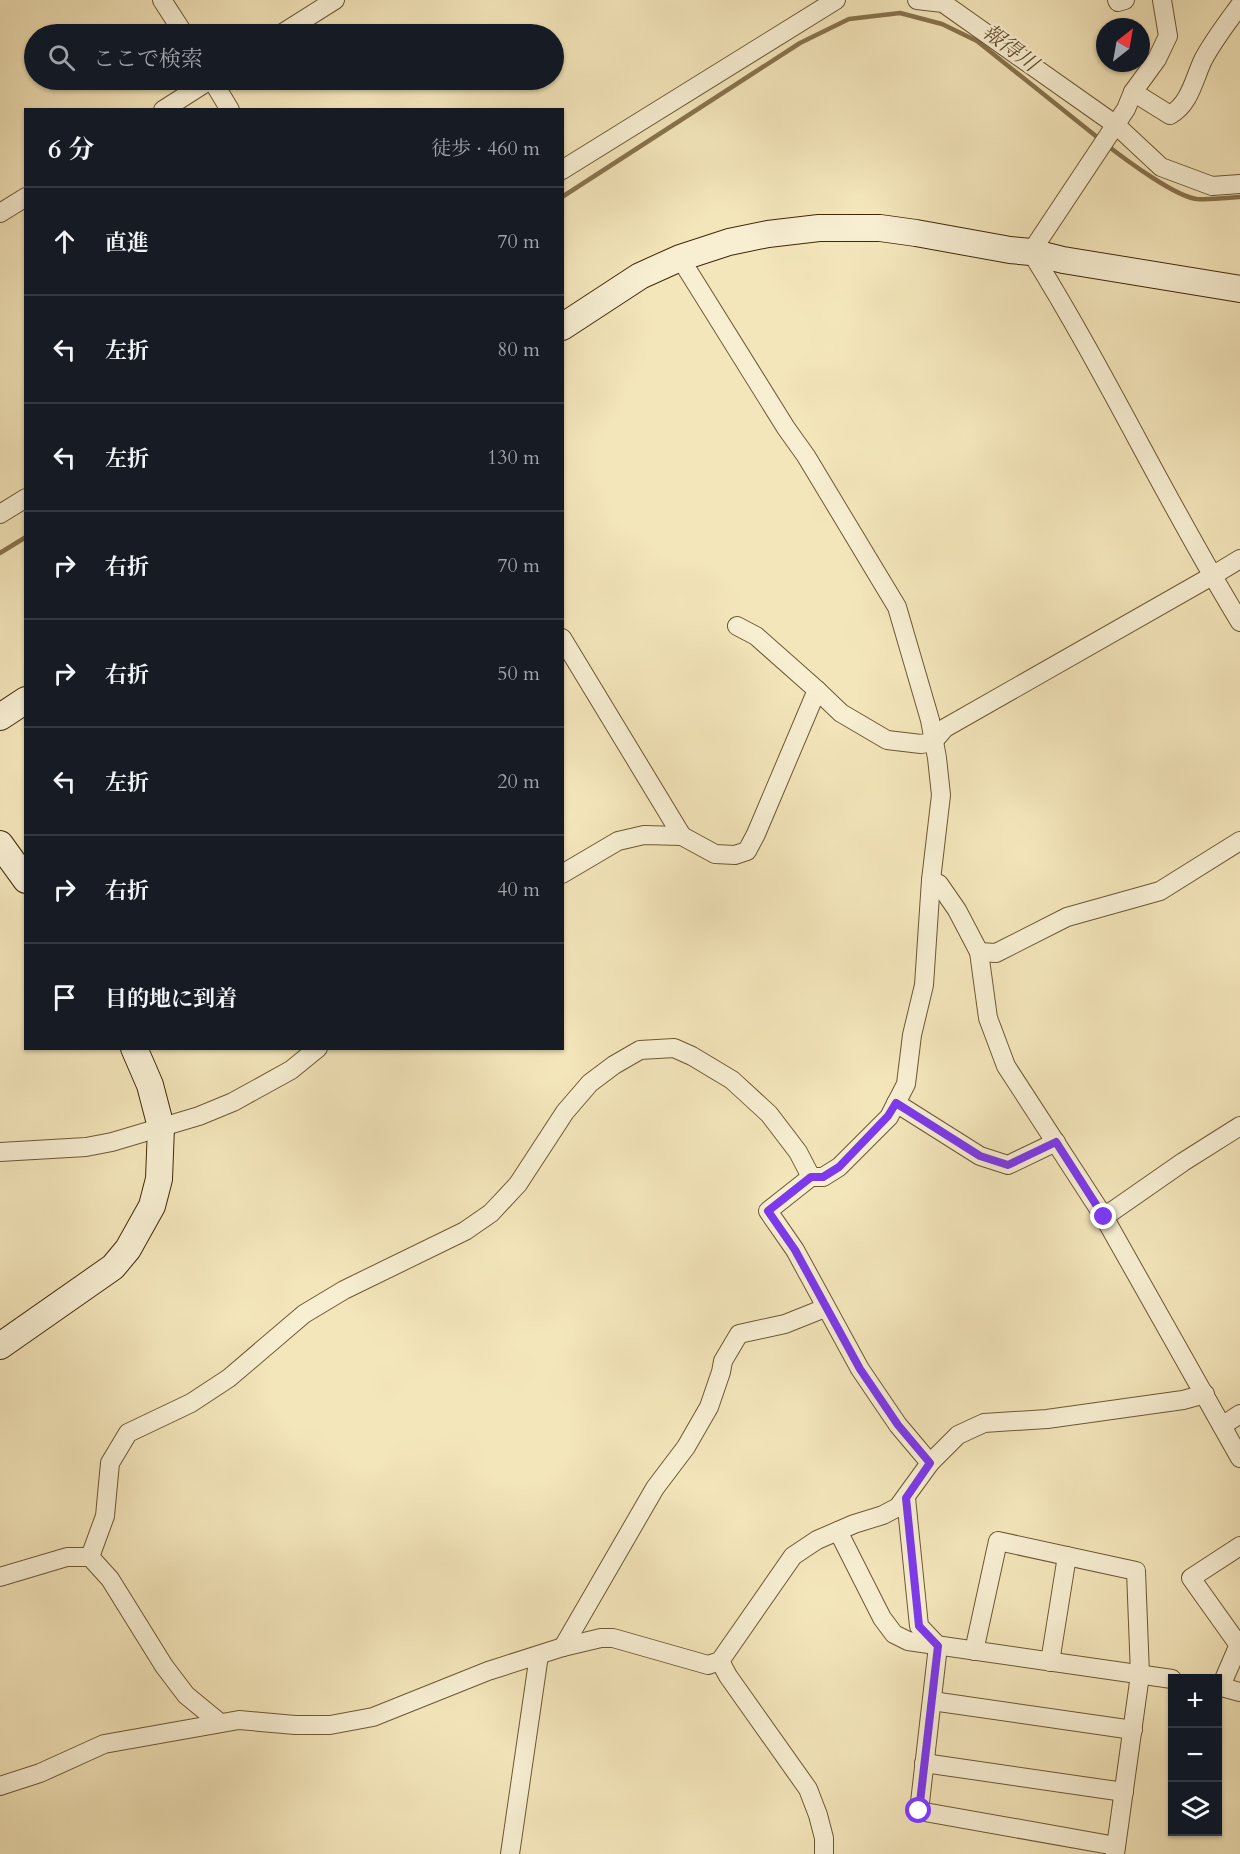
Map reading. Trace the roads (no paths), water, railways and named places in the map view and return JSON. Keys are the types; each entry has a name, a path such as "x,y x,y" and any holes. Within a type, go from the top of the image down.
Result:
{"street":[{"path":"162,0 178,24"},
{"path":"297,24 335,0"},
{"path":"564,169 836,0"},
{"path":"917,0 943,3 1116,125 1161,167 1212,186 1240,184"},
{"path":"1117,0 1118,2 1125,0"},
{"path":"1031,252 1157,59 1167,36 1162,0"},
{"path":"1133,93 1170,115 1178,111 1194,86 1203,61 1240,5"},
{"path":"166,108 195,90"},
{"path":"218,90 230,108"},
{"path":"0,213 24,198"},
{"path":"564,326 640,276 680,258 729,242 768,234 819,228 880,228 916,233 1240,289"},
{"path":"1031,252 1064,305 1212,576 1240,622"},
{"path":"680,258 786,428 806,456 897,607 930,720 941,795 931,880 924,985 912,1035 906,1084 888,1116 839,1167 823,1177 811,1177 768,1211 795,1250 860,1369 898,1425 930,1463"},
{"path":"0,514 24,499"},
{"path":"737,626 756,636 842,713 887,740 921,744 933,742 945,728 1240,559"},
{"path":"564,645 568,660 682,836"},
{"path":"564,873 618,842 644,835 682,836 715,854 735,855 747,851 817,690"},
{"path":"0,717 24,701"},
{"path":"979,952 996,953 1067,917 1160,891 1240,841"},
{"path":"0,844 24,877"},
{"path":"931,880 939,884 957,910 979,952 988,1018 1006,1066 1104,1217 1240,1458"},
{"path":"90,1557 105,1516 110,1463 128,1433 191,1403 220,1384 304,1314 344,1290 465,1231 491,1213 518,1184 571,1104 598,1077 640,1050 674,1048 732,1080 769,1114 798,1152 811,1177"},
{"path":"0,1346 113,1267 128,1249 152,1206 159,1179 161,1127 150,1085 135,1050"},
{"path":"0,1152 86,1147 112,1142 199,1116 233,1102 291,1070 316,1050"},
{"path":"896,1103 980,1156 1008,1165 1056,1142"},
{"path":"1104,1217 1240,1126"},
{"path":"563,1647 655,1488 686,1447 709,1407 723,1361 739,1334 785,1324 825,1308"},
{"path":"0,1786 40,1773 104,1744 240,1720 295,1725 330,1725 373,1717 488,1671 563,1647 601,1638 613,1638 708,1665 720,1661 793,1557 817,1540 898,1507 930,1463 958,1435 984,1423 1047,1419 1183,1400 1205,1394"},
{"path":"1222,1426 1240,1414"},
{"path":"906,1498 919,1626 938,1646 919,1811 1115,1850 1140,1675 1136,1571 998,1541 974,1651"},
{"path":"838,1531 882,1618 894,1634 908,1641 1168,1678"},
{"path":"1222,1680 1239,1643 1191,1578 1240,1546"},
{"path":"1050,1662 1067,1556"},
{"path":"0,1577 67,1557 90,1557 110,1579 164,1666 186,1695 220,1723"},
{"path":"510,1854 539,1655"},
{"path":"720,1661 728,1676 808,1789 824,1838 824,1854"},
{"path":"1222,1687 1240,1692"},
{"path":"932,1701 1133,1730"},
{"path":"924,1764 1124,1792"}],"waterway":[{"name":"報得川","path":"564,196 800,43 849,19 900,13 942,24 977,41 1102,141"},
{"name":"報得川","path":"1108,146 1151,177 1188,197 1197,199 1240,197"},
{"name":"報得川","path":"0,553 24,538"}]}
